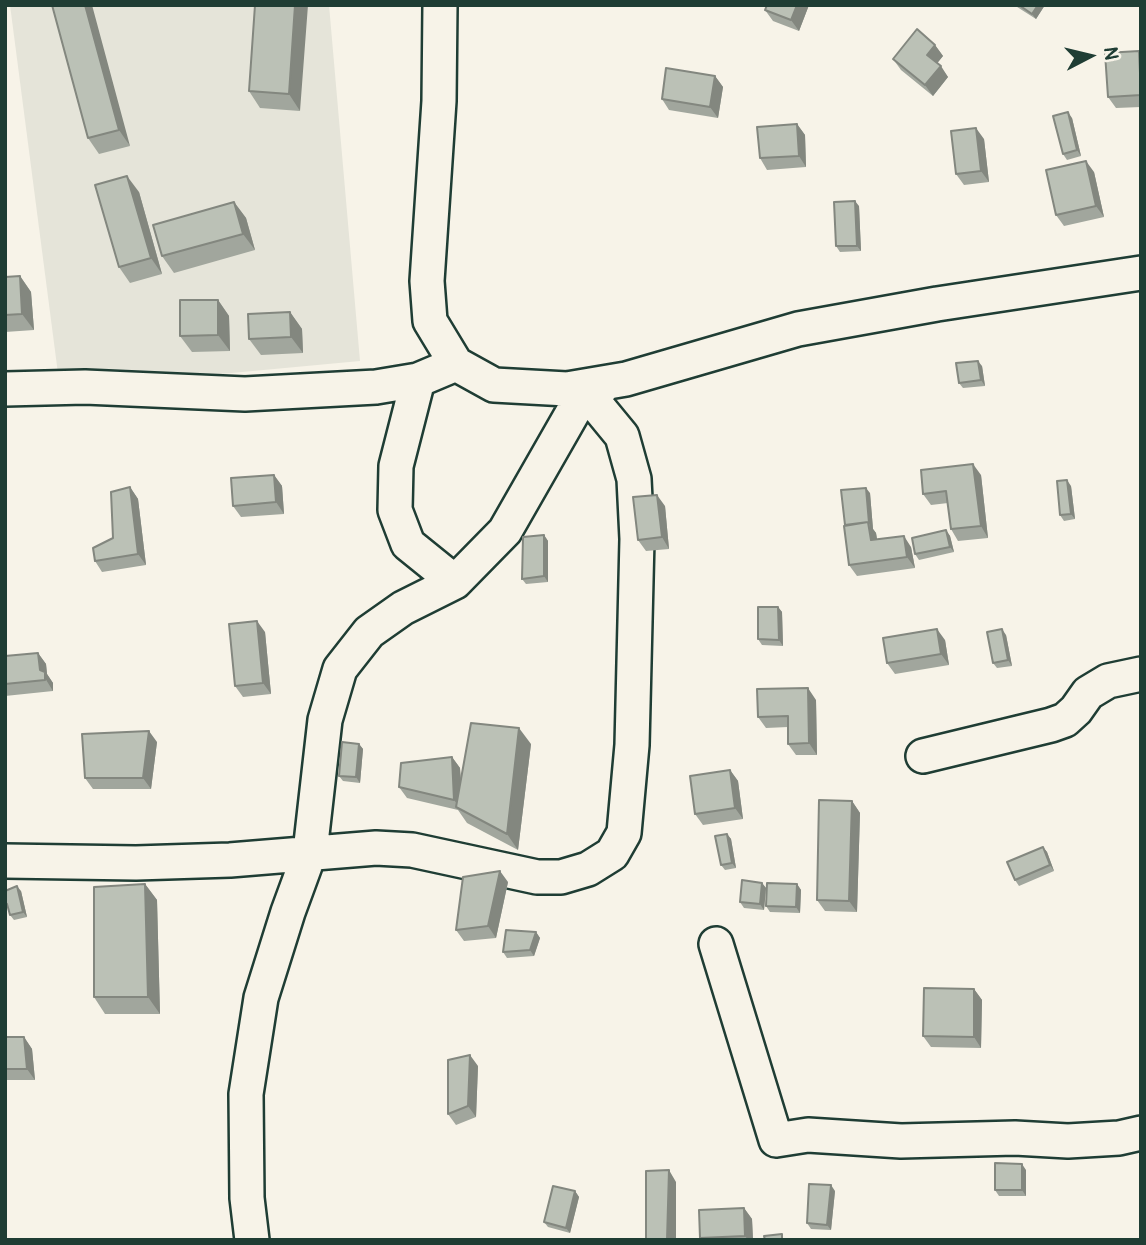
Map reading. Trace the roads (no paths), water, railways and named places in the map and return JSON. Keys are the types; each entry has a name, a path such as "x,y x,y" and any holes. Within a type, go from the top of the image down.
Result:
{"street":[{"path":"440,5 439,101 427,281 430,321 456,364 494,385 567,389 626,379"},
{"path":"252,1240 247,1198 246,1094 261,998 310,852 325,720 341,669 369,632 403,608 455,583 505,531 585,391 798,329 1141,272"},
{"path":"5,388 85,387 245,394 376,387 418,380 456,364"},
{"path":"418,380 396,466 395,510 408,544 455,583"},
{"path":"5,861 150,863 230,860 376,848 412,850 537,877 561,877 588,869 612,854 624,834 632,745 637,538 635,479 622,436 585,391"},
{"path":"923,756 1065,720 1088,693 1108,681 1141,674"},
{"path":"716,944 776,1140 808,1135 901,1141 1068,1141 1119,1138 1141,1133"}]}
